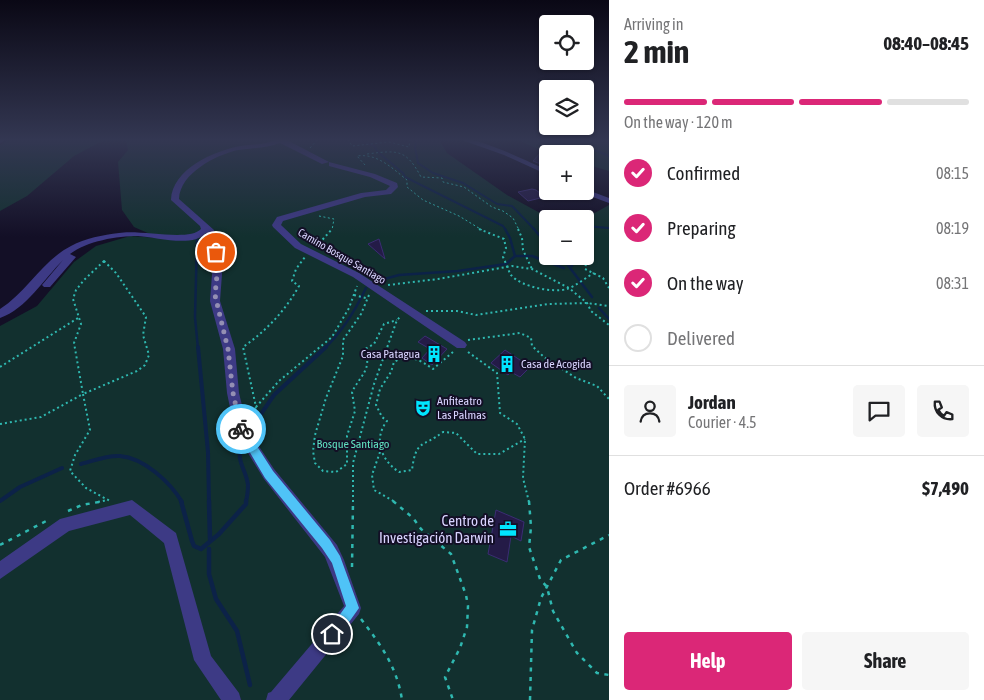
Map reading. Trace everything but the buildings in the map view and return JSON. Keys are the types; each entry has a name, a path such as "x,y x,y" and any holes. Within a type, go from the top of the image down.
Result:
{"street":[{"path":"191,172 176,190 176,200 210,230 218,265 215,295 228,349 233,393 242,432 269,474 331,551 339,566 353,608 322,647 275,700"},
{"path":"350,172 377,177"},
{"name":"Camino Bosque Santiago","path":"377,177 391,183 394,188 388,192 364,195 280,219 276,225 294,243 360,278 461,345"},
{"path":"594,195 609,201"},
{"path":"0,314 20,302 54,264 72,249 105,238 132,234 194,237 203,233 204,225"},
{"path":"0,322 33,300 76,253 105,238"},
{"path":"0,571 65,524 132,507 171,538 204,660 232,700"}],"path":[{"path":"371,172 377,177"},
{"path":"396,172 407,180 407,187 423,200 504,239 506,248 503,257 512,276 531,286 556,290 569,288 594,273"},
{"path":"419,172 421,176 428,179 436,176 442,178 443,182 464,187 492,207 503,211 513,218 532,269"},
{"path":"256,407 242,347 257,337 276,318 299,286 292,281 296,269 332,231 334,219 303,213"},
{"path":"0,424 41,417 84,394 137,371 145,365 149,355 143,334 146,317 116,273 104,262 76,290 73,299 81,324 74,343 84,394 90,430 75,455 70,471 86,488 107,500 132,507"},
{"path":"586,265 585,269 608,282 609,288"},
{"path":"397,320 384,324 374,344 365,349 368,367 352,392 355,411 347,436 347,464 340,471 330,474 320,470 314,457 313,446 316,425 325,396 336,376 343,356 342,340 361,315 366,298 373,286 419,282 507,267 532,269 569,288 587,303 591,311 609,325"},
{"path":"242,432 256,407 279,381 332,337 356,295 360,278"},
{"path":"356,295 366,298"},
{"path":"352,569 353,463 374,384 397,320 407,310 457,312 476,315 548,304 587,303 609,306"},
{"path":"0,367 79,317"},
{"path":"525,439 499,454 477,454 456,433 443,432 434,439 420,444 416,449 412,470 399,472 390,467 381,451 379,434 387,421 382,417 376,404 380,389 391,372 394,362 404,357 416,356 433,369 470,339 520,333 528,335 532,339 532,346 544,357 576,378 596,386 609,399"},
{"path":"461,345 480,363 497,373 500,413 517,424 525,439 523,478 530,504 531,527 529,547 540,579 547,587 553,610 577,653 597,673 609,675"},
{"path":"381,451 374,464 370,480 374,490 395,502 413,518 421,529 452,554 453,566 467,597 468,620 464,638 445,677 453,700"},
{"path":"530,700 532,630 541,598 561,560 609,535"},
{"path":"353,608 391,658 398,676 402,700"}],"green space":[{"path":"0,172 56,172 27,196 0,211"},
{"name":"Bosque Santiago","path":"119,172 474,172 507,195 539,212 539,265 594,265 594,213 609,205 609,700 0,700 0,326 37,306 74,262 96,246 130,236 159,238 134,227 122,210"}],"waterway":[{"path":"401,172 405,177 503,226 506,230"},
{"path":"431,172 463,183 497,204 512,206 535,230"},
{"path":"594,227 609,228"},
{"path":"505,229 510,238 515,256"},
{"path":"534,229 539,235"},
{"path":"197,240 195,317 198,349"},
{"path":"377,281 399,275 458,271 506,264 515,256"},
{"path":"515,256 532,256 564,268"},
{"path":"568,265 592,297"},
{"path":"325,348 348,320 366,288"},
{"path":"599,308 609,319"},
{"path":"198,347 208,452 209,502"},
{"path":"250,430 274,395 325,348"},
{"path":"242,442 240,460 248,485 246,502"},
{"path":"81,464 110,456 120,456 138,461 156,472 171,487 182,502"},
{"path":"0,501 20,487 62,468"},
{"path":"181,501 194,546 201,549 219,534 246,502"},
{"path":"209,501 210,539"},
{"path":"209,549 209,574 216,599 237,631 250,685"}],"way so far":[{"path":"216,252 218,274 215,295 228,349 233,393 241,429"}],"place":[{"name":"Casa Patagua","path":"434,354"},
{"name":"Casa de Acogida","path":"507,364"},
{"name":"Anfiteatro Las Palmas","path":"423,408"},
{"name":"Centro de Investigación Darwin","path":"508,529"}],"route":[{"path":"241,429 269,474 326,544 336,560 353,608 332,634"}]}
